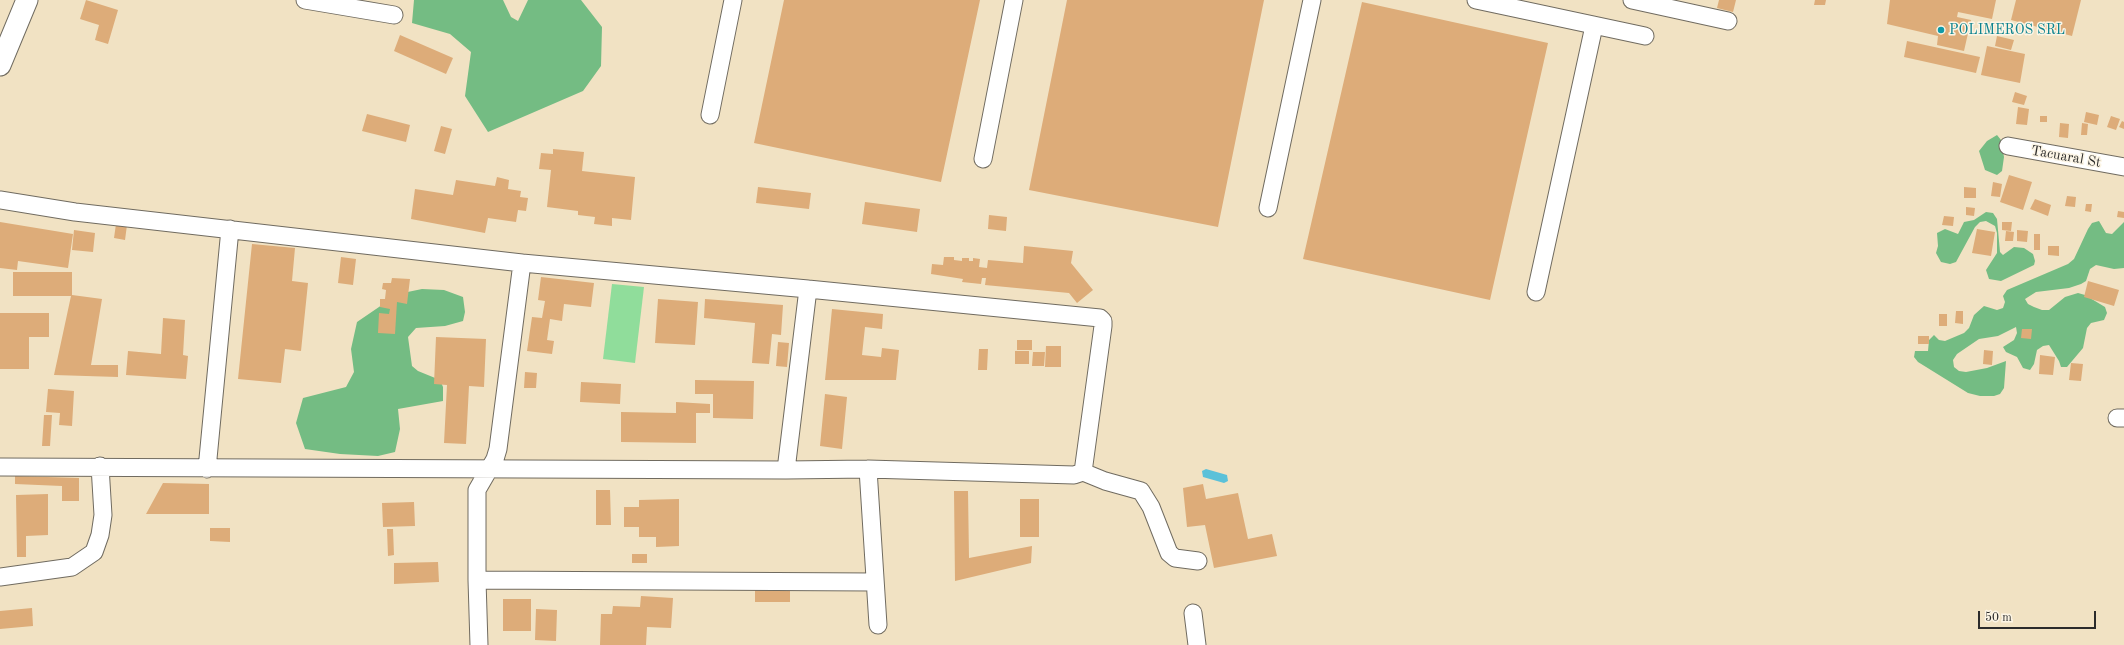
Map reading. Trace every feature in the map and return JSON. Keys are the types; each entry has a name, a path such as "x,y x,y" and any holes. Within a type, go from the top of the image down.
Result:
{"main road":[{"path":"0,64 27,0"}],"street":[{"path":"304,0 394,15"},
{"path":"710,115 733,0"},
{"path":"983,159 1014,0"},
{"path":"1268,208 1312,0"},
{"path":"1476,0 1644,36"},
{"path":"1632,0 1728,22"},
{"path":"1536,292 1594,26"},
{"name":"Tacuaral St","path":"2008,146 2124,167"},
{"path":"0,200 75,212 522,263 808,289 1100,318 1103,321 1103,326 1083,472"},
{"path":"207,469 230,229"},
{"path":"479,645 477,490 498,449 522,263"},
{"path":"786,470 808,289"},
{"path":"0,577 72,567 94,552 100,535 102,515 100,466"},
{"path":"0,468 100,466 207,469 868,469 1074,474 1083,472 1105,481 1141,491 1150,507 1169,553 1175,558 1198,561"},
{"path":"868,469 874,582 878,625"},
{"path":"477,580 874,582"},
{"path":"1192,613 1197,645"}],"green space":[{"path":"414,0 503,0 511,17 518,21 528,0 581,0 602,27 601,66 583,91 488,132 465,96 471,52 450,34 412,23"},
{"path":"1997,135 2001,140 2004,157 2002,171 1997,175 1985,170 1979,151 1987,141"},
{"path":"1986,212 1993,213 1997,219 2000,252 2003,255 2014,247 2024,248 2033,254 2035,261 2034,265 2001,281 1989,279 1986,270 1997,253 1997,233 1995,226 1986,221 1980,222 1975,227 1956,262 1950,264 1941,262 1936,253 1938,246 1937,233 1945,229 1958,234 1964,222 1974,220"},
{"path":"2099,221 2106,233 2112,234 2124,222 2124,268 2114,269 2096,265 2090,269 2086,281 2081,284 2069,288 2036,292 2025,299 2028,304 2034,307 2042,310 2049,310 2065,297 2078,293 2085,295 2105,307 2107,313 2104,320 2091,323 2087,328 2083,348 2067,367 2061,367 2049,345 2043,346 2037,350 2034,364 2030,370 2023,368 2017,357 2006,352 2003,347 2014,340 2017,333 2016,327 1998,336 1979,339 1957,354 1953,360 1954,367 1959,371 1966,372 1987,368 2006,361 2004,388 2000,394 1994,396 1980,396 1968,393 1918,362 1914,357 1915,351 1928,351 1929,340 1934,335 1939,340 1945,341 1964,333 1969,328 1974,315 1984,306 1997,310 2003,308 2005,302 2003,296 2007,290 2068,264 2074,259 2092,223"},
{"path":"612,284 644,287 635,363 603,359"},
{"path":"422,289 444,290 463,297 465,312 463,321 445,326 416,328 408,337 412,366 418,371 440,380 443,387 443,401 398,409 400,429 395,452 378,456 340,454 305,449 296,423 303,398 346,387 354,372 351,349 357,322 398,294"}],"water":[{"path":"1206,469 1227,475 1228,481 1224,483 1203,477 1202,471"}],"building":[{"path":"86,0 118,10 108,44 95,40 99,25 80,19"},
{"path":"784,0 980,0 941,182 754,143"},
{"path":"1067,0 1264,0 1218,227 1029,190"},
{"path":"1719,0 1736,0 1733,12 1717,8"},
{"path":"1815,0 1826,0 1825,5 1814,5"},
{"name":"POLIMEROS SRL","path":"1890,0 1996,0 1992,19 1958,12 1957,17 1971,20 1964,51 1937,45 1938,36 1887,24"},
{"path":"2016,0 2081,0 2072,36 2011,20"},
{"path":"1362,2 1548,43 1490,300 1303,259"},
{"path":"400,35 453,58 446,74 394,51"},
{"path":"1997,36 2014,40 2011,50 1995,46"},
{"name":"POLIMEROS SRL","path":"1907,41 1980,57 1976,73 1904,57"},
{"name":"POLIMEROS SRL","path":"1987,46 2025,54 2020,83 1981,75"},
{"path":"2015,92 2027,96 2024,105 2012,102"},
{"path":"2018,107 2029,109 2027,125 2016,124"},
{"path":"2086,112 2099,115 2097,125 2084,122"},
{"path":"367,114 410,125 406,142 362,131"},
{"path":"2040,116 2047,116 2047,122 2040,122"},
{"path":"2111,116 2120,119 2116,130 2107,127"},
{"path":"2122,121 2124,122 2124,129 2119,127"},
{"path":"2060,123 2069,124 2068,138 2059,137"},
{"path":"2082,123 2088,124 2087,135 2081,135"},
{"path":"441,126 452,129 445,154 434,151"},
{"path":"553,149 584,152 582,171 635,177 631,220 612,218 612,226 594,224 595,217 578,215 578,211 547,207 551,170 539,169 541,153 553,154"},
{"path":"2009,175 2032,182 2023,210 2000,202"},
{"path":"497,177 509,180 508,189 521,191 520,197 528,198 526,211 518,210 516,222 488,218 485,233 411,219 415,189 453,195 456,180 495,186"},
{"path":"1993,182 2002,184 2000,197 1991,196"},
{"path":"758,187 811,193 809,209 756,203"},
{"path":"1964,187 1976,188 1976,198 1964,198"},
{"path":"2067,196 2076,197 2075,207 2065,206"},
{"path":"2035,199 2051,205 2048,216 2030,209"},
{"path":"865,202 920,209 917,232 862,224"},
{"path":"2086,204 2092,204 2091,212 2085,211"},
{"path":"1966,207 1975,208 1974,216 1966,215"},
{"path":"2118,211 2124,212 2124,218 2117,217"},
{"path":"989,215 1007,217 1006,231 988,229"},
{"path":"1944,216 1954,217 1953,226 1942,225"},
{"path":"0,222 73,234 68,268 18,261 17,270 0,268"},
{"path":"2002,222 2012,222 2011,231 2002,230"},
{"path":"116,224 127,225 125,240 114,238"},
{"path":"1977,229 1995,232 1991,256 1972,253"},
{"path":"74,230 95,233 93,252 72,250"},
{"path":"2017,230 2028,231 2027,242 2017,241"},
{"path":"2006,231 2014,232 2013,241 2005,241"},
{"path":"2034,234 2040,234 2040,250 2034,250"},
{"path":"252,244 295,248 292,281 308,283 301,351 285,349 281,383 238,379"},
{"path":"1024,246 1073,251 1071,263 1093,290 1077,303 1069,293 985,285 986,278 982,278 981,284 962,282 963,279 931,274 932,264 943,265 944,257 954,257 954,260 962,261 962,258 969,258 969,261 973,261 973,258 980,259 979,267 987,268 988,260 1023,263"},
{"path":"2048,246 2059,246 2059,256 2048,255"},
{"path":"341,257 356,259 353,285 338,283"},
{"path":"13,272 72,272 72,295 102,299 91,365 118,365 118,377 54,375 71,296 13,296"},
{"path":"541,277 594,283 591,307 564,304 562,321 550,319 547,340 554,341 552,354 527,351 532,317 542,318 545,301 538,300"},
{"path":"392,278 410,279 407,304 397,302 395,334 378,333 379,313 389,314 390,309 380,307 380,299 385,299 386,290 382,289 383,283 391,283"},
{"path":"2088,281 2119,290 2114,306 2084,297"},
{"path":"658,299 698,302 695,345 655,343"},
{"path":"705,299 783,305 781,335 772,334 769,364 752,363 755,323 704,318"},
{"path":"832,309 883,314 882,329 865,327 862,355 881,357 882,348 899,350 896,380 825,380"},
{"path":"1956,311 1963,311 1963,324 1955,323"},
{"path":"0,313 49,313 49,337 29,337 29,369 0,369"},
{"path":"1939,314 1947,314 1947,326 1939,326"},
{"path":"163,318 185,320 183,355 188,356 186,379 126,375 128,351 161,354"},
{"path":"2022,329 2032,329 2031,339 2021,338"},
{"path":"1918,336 1929,336 1929,344 1918,344"},
{"path":"436,337 486,339 484,387 469,386 466,444 444,443 447,385 434,384"},
{"path":"1017,340 1032,340 1032,350 1017,350"},
{"path":"778,342 789,343 787,367 776,366"},
{"path":"1046,346 1061,346 1061,367 1045,367"},
{"path":"979,349 988,349 987,370 978,370"},
{"path":"1984,350 1993,351 1992,365 1983,364"},
{"path":"1015,351 1029,351 1029,364 1015,364"},
{"path":"1033,352 1045,352 1044,366 1032,366"},
{"path":"2040,355 2055,357 2053,375 2039,374"},
{"path":"2071,363 2083,364 2081,381 2069,380"},
{"path":"525,372 537,373 536,388 524,388"},
{"path":"695,380 754,381 753,419 713,418 713,394 695,394"},
{"path":"581,382 621,384 620,404 580,402"},
{"path":"48,389 74,391 72,426 59,425 60,413 46,412"},
{"path":"825,394 847,397 842,449 820,446"},
{"path":"676,402 710,404 710,413 696,413 696,443 621,442 621,412 676,413"},
{"path":"44,415 52,415 50,446 42,446"},
{"path":"15,476 79,478 79,501 62,501 62,486 15,484"},
{"path":"163,483 209,484 209,514 146,514"},
{"path":"1203,484 1206,499 1238,493 1248,539 1272,534 1277,556 1214,568 1205,525 1187,527 1183,488"},
{"path":"596,490 610,490 611,525 596,525"},
{"path":"954,491 968,491 969,558 1032,546 1031,563 955,581"},
{"path":"48,494 48,535 26,536 26,557 17,557 16,495"},
{"path":"679,499 679,546 656,547 656,537 639,537 639,527 624,527 624,507 639,507 639,500"},
{"path":"1020,499 1039,499 1039,537 1020,537"},
{"path":"414,502 415,526 383,527 382,503"},
{"path":"210,528 230,528 230,542 210,541"},
{"path":"387,529 393,529 394,555 388,556"},
{"path":"632,554 647,554 647,563 632,563"},
{"path":"438,562 439,582 394,584 394,563"},
{"path":"755,589 790,589 790,602 755,602"},
{"path":"641,596 673,598 671,628 647,627 646,645 600,645 601,614 612,614 613,606 640,607"},
{"path":"503,599 531,599 531,631 503,631"},
{"path":"32,608 33,626 0,629 0,611"},
{"path":"536,609 557,610 556,641 535,640"}],"place":[{"name":"POLIMEROS SRL","path":"1941,30"}]}
